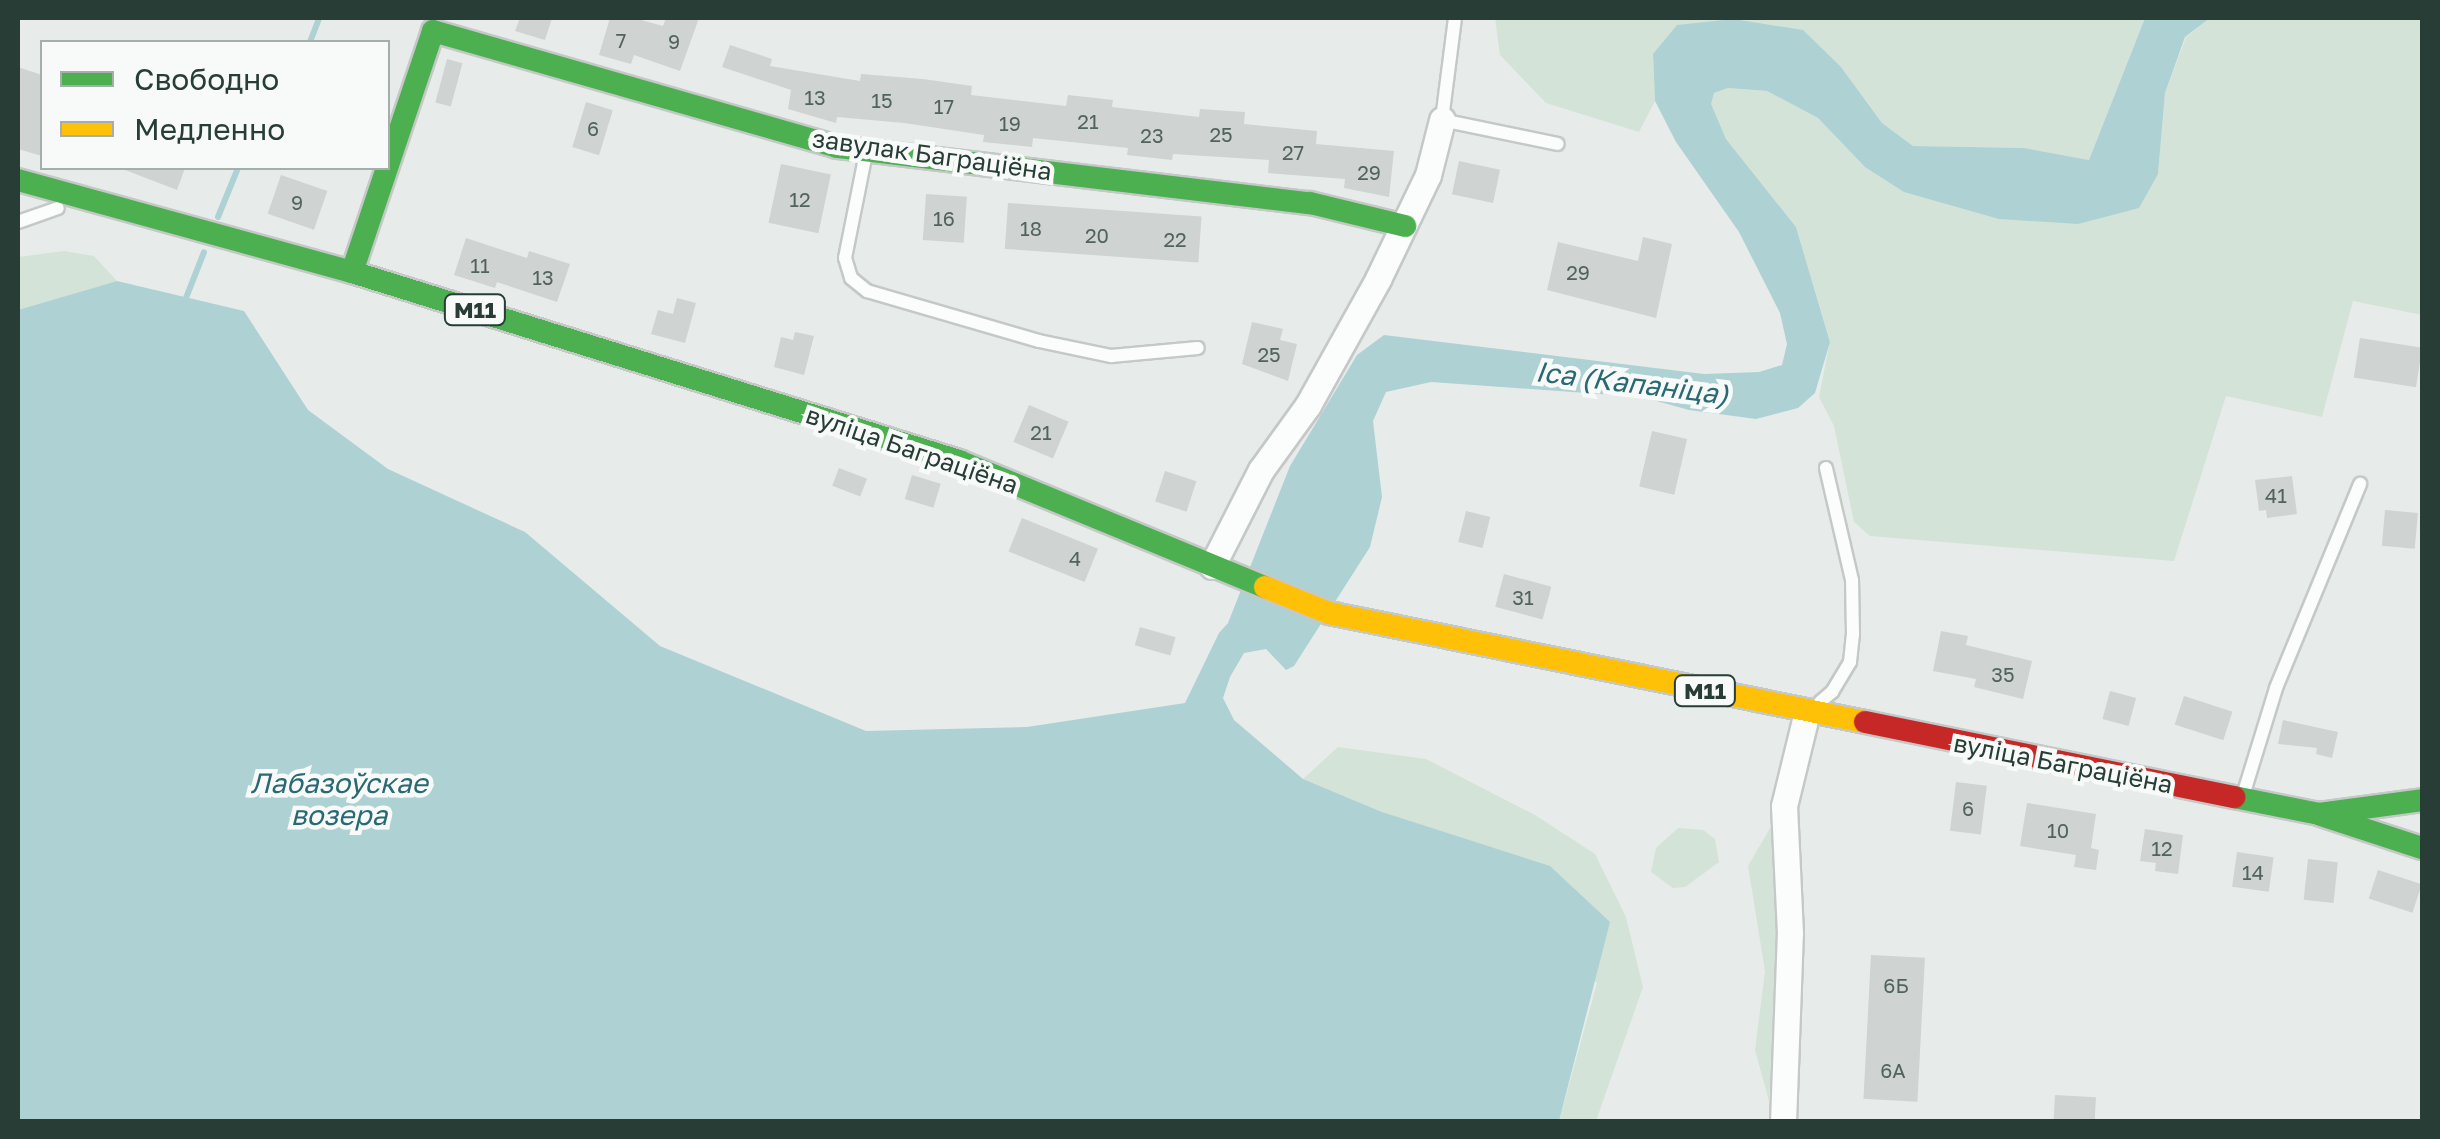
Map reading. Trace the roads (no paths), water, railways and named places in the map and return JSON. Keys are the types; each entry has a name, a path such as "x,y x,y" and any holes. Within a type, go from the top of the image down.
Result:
{"main road":[{"name":"завулак Баграціёна","path":"390,159 433,32 838,147 1310,203 1405,226"},
{"name":"завулак Баграціёна","path":"352,272 386,170"},
{"name":"вуліца Баграціёна","path":"18,180 172,226 352,272 959,461 1329,613 2319,814"},
{"name":"М11","path":"2319,814 2422,800"},
{"path":"2319,814 2422,848"}],"street":[{"path":"1212,566 1261,470 1308,405 1405,226 1428,175 1442,120"},
{"path":"1784,1122 1790,933 1784,806 1806,712"}],"lane":[{"path":"1455,18 1442,120 1558,144"},
{"path":"866,150 846,258 850,278 866,291 1039,341 1111,356 1198,348"},
{"path":"18,222 84,199"},
{"path":"1806,712 1832,692 1850,662 1853,634 1852,580 1826,468"},
{"path":"2241,801 2276,688 2360,484"}],"water":[{"name":"Лабазоўскае возера","path":"2145,18 2210,18 2185,37 2165,93 2158,174 2139,208 2078,224 1999,219 1904,192 1865,167 1818,118 1767,91 1728,88 1714,93 1711,104 1726,139 1796,227 1830,342 1815,393 1798,408 1756,419 1689,410 1642,397 1431,382 1386,392 1373,421 1382,497 1370,547 1294,666 1286,670 1266,649 1244,653 1230,677 1223,698 1234,720 1303,779 1382,812 1550,866 1610,922 1559,1121 18,1122 18,310 117,281 244,311 308,410 388,469 525,532 660,646 866,731 1027,727 1185,703 1219,633 1228,623 1290,466 1357,355 1384,335 1704,374 1759,372 1782,365 1787,344 1780,313 1739,232 1676,142 1655,101 1653,54 1677,25 1733,19 1803,30 1841,67 1882,123 1913,146 2024,148 2089,160"}],"waterway":[{"path":"311,40 319,18"},
{"path":"218,217 237,170"},
{"path":"186,298 204,252"}],"water label":[{"name":"Іса (Капаніца)","path":"1632,383"}]}
